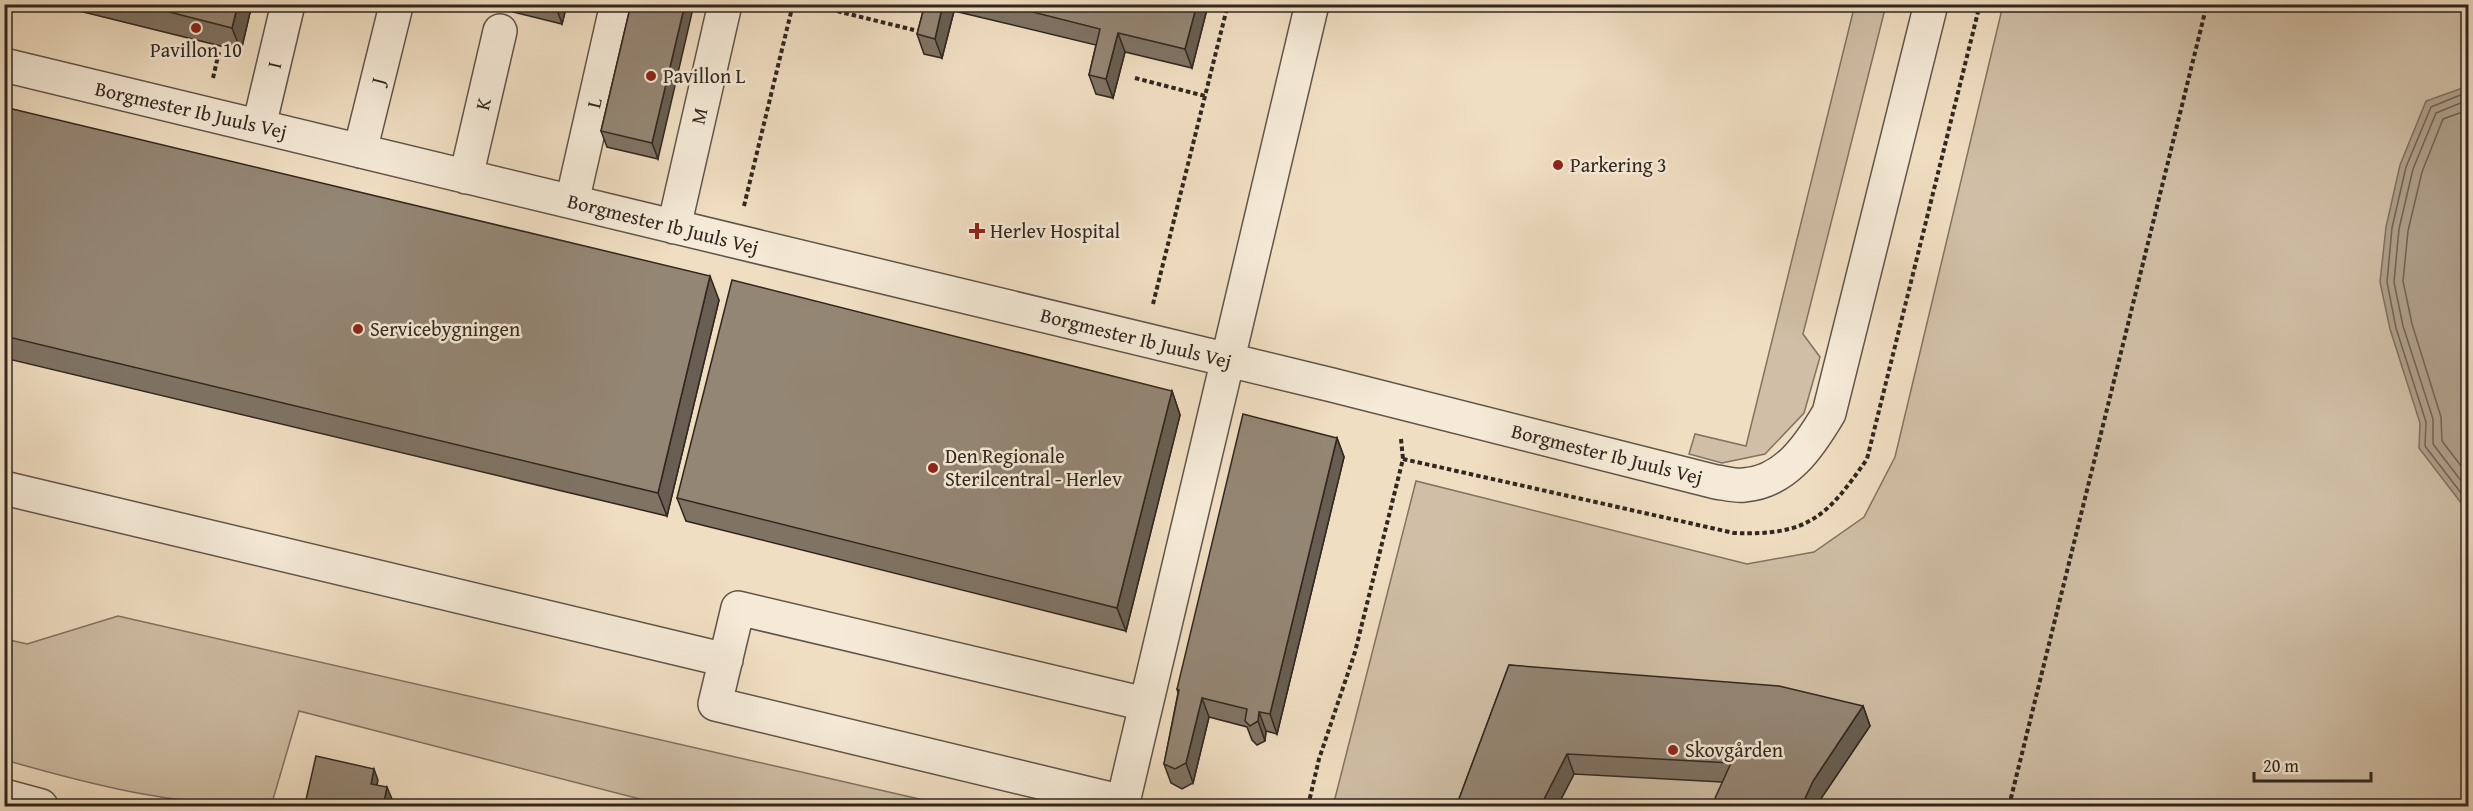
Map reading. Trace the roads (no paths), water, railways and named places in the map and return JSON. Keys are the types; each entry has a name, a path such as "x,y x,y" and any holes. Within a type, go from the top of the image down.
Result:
{"street":[{"name":"I","path":"259,126 288,4"},
{"name":"L","path":"572,202 617,4"},
{"name":"M","path":"674,227 724,4"},
{"path":"1145,704 738,608 715,704 1123,802 1312,4"},
{"name":"Borgmester Ib Juuls Vej","path":"4,65 1144,340 1716,482 1745,485 1769,478 1792,464 1811,443 1829,412 1931,4"},
{"name":"J","path":"360,151 395,10"},
{"name":"K","path":"466,177 500,31"},
{"path":"4,488 726,660"},
{"path":"4,796 41,807"}],"water":[{"path":"2468,86 2468,512 2419,448 2420,423 2390,329 2380,282 2386,227 2400,165 2426,101"}],"place":[{"name":"Pavillon 10","path":"196,28"},
{"name":"Pavillon L","path":"651,76"},
{"name":"Parkering 3","path":"1558,165"},
{"name":"Herlev Hospital","path":"977,231"},
{"name":"Servicebygningen","path":"358,329"},
{"name":"Den Regionale Sterilcentral - Herlev","path":"933,468"},
{"name":"Skovgården","path":"1673,750"}]}
